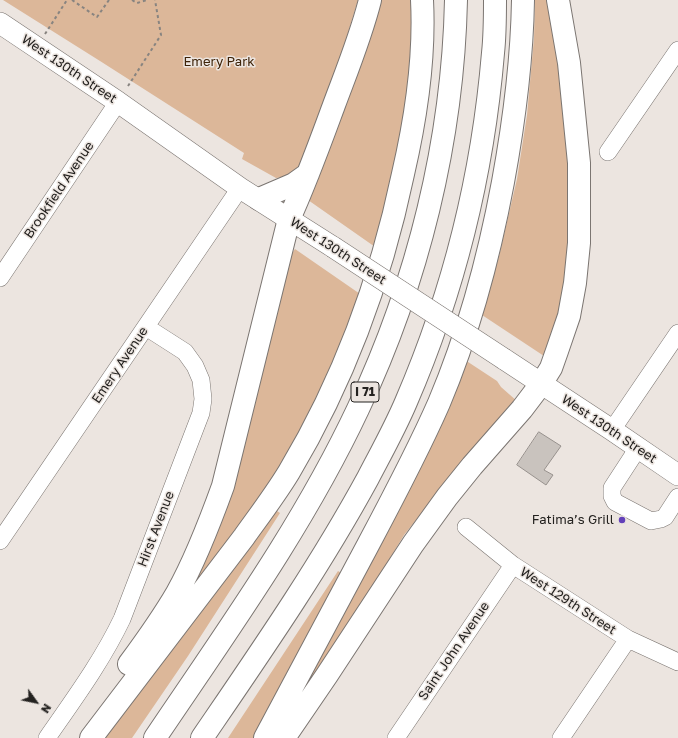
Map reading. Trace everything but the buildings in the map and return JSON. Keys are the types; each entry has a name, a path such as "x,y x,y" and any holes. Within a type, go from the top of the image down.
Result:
{"highway":[{"path":"78,738 178,592 209,525 225,478 290,219 355,50 366,18 370,0"},
{"path":"91,738 266,507 308,438 334,387 368,302 396,207 416,105 422,42 422,0"},
{"name":"I 71","path":"155,738 245,605 319,485 358,409 394,324 425,224 436,174 447,113 456,0"},
{"path":"202,738 316,567 382,452 406,402 427,349 448,288 473,191 483,138 494,51 495,0"},
{"path":"265,738 404,477 439,402 455,362 483,274 510,148 518,80 523,0"},
{"path":"284,738 412,544 472,466 522,409 541,384 551,366 569,316 575,283 579,242 579,156 569,62 558,0"},
{"path":"258,199 294,184 308,174"}],"main road":[{"name":"West 130th Street","path":"0,23 123,94 240,188 333,247 678,475"}],"street":[{"path":"608,152 678,50"},
{"name":"Brookfield Avenue","path":"0,278 123,94"},
{"name":"Emery Avenue","path":"0,542 240,188"},
{"name":"Hirst Avenue","path":"47,738 103,656 122,619 200,413 203,399 201,380 195,366 185,352 146,327"},
{"path":"612,430 678,333"},
{"path":"638,448 612,488 612,496 615,502 651,522 666,517 678,497"},
{"name":"West 129th Street","path":"466,527 513,565 628,639 678,662"},
{"name":"Saint John Avenue","path":"396,738 513,565"},
{"path":"561,738 628,639"}],"path":[{"path":"45,34 67,0"},
{"path":"72,0 97,17 109,0"},
{"path":"132,0 137,3 147,0"},
{"path":"123,94 161,35 155,0"}],"green space":[{"name":"Emery Park","path":"3,0 358,0 342,53 303,163 291,176 276,178 242,159 244,153"},
{"path":"380,0 415,0 410,93 378,249 308,200"},
{"path":"535,0 552,0 575,175 566,296 547,358 482,315 499,256 517,179 527,115 534,38"},
{"path":"295,249 363,296 294,450 145,657 188,585 287,260"},
{"path":"465,360 497,381 501,387 518,402 444,485 404,535 334,651 294,703"},
{"path":"274,509 280,513 188,656 132,738 98,738"},
{"path":"338,571 345,575 258,738 228,738"}],"place":[{"name":"Fatima’s Grill","path":"622,520"}]}
